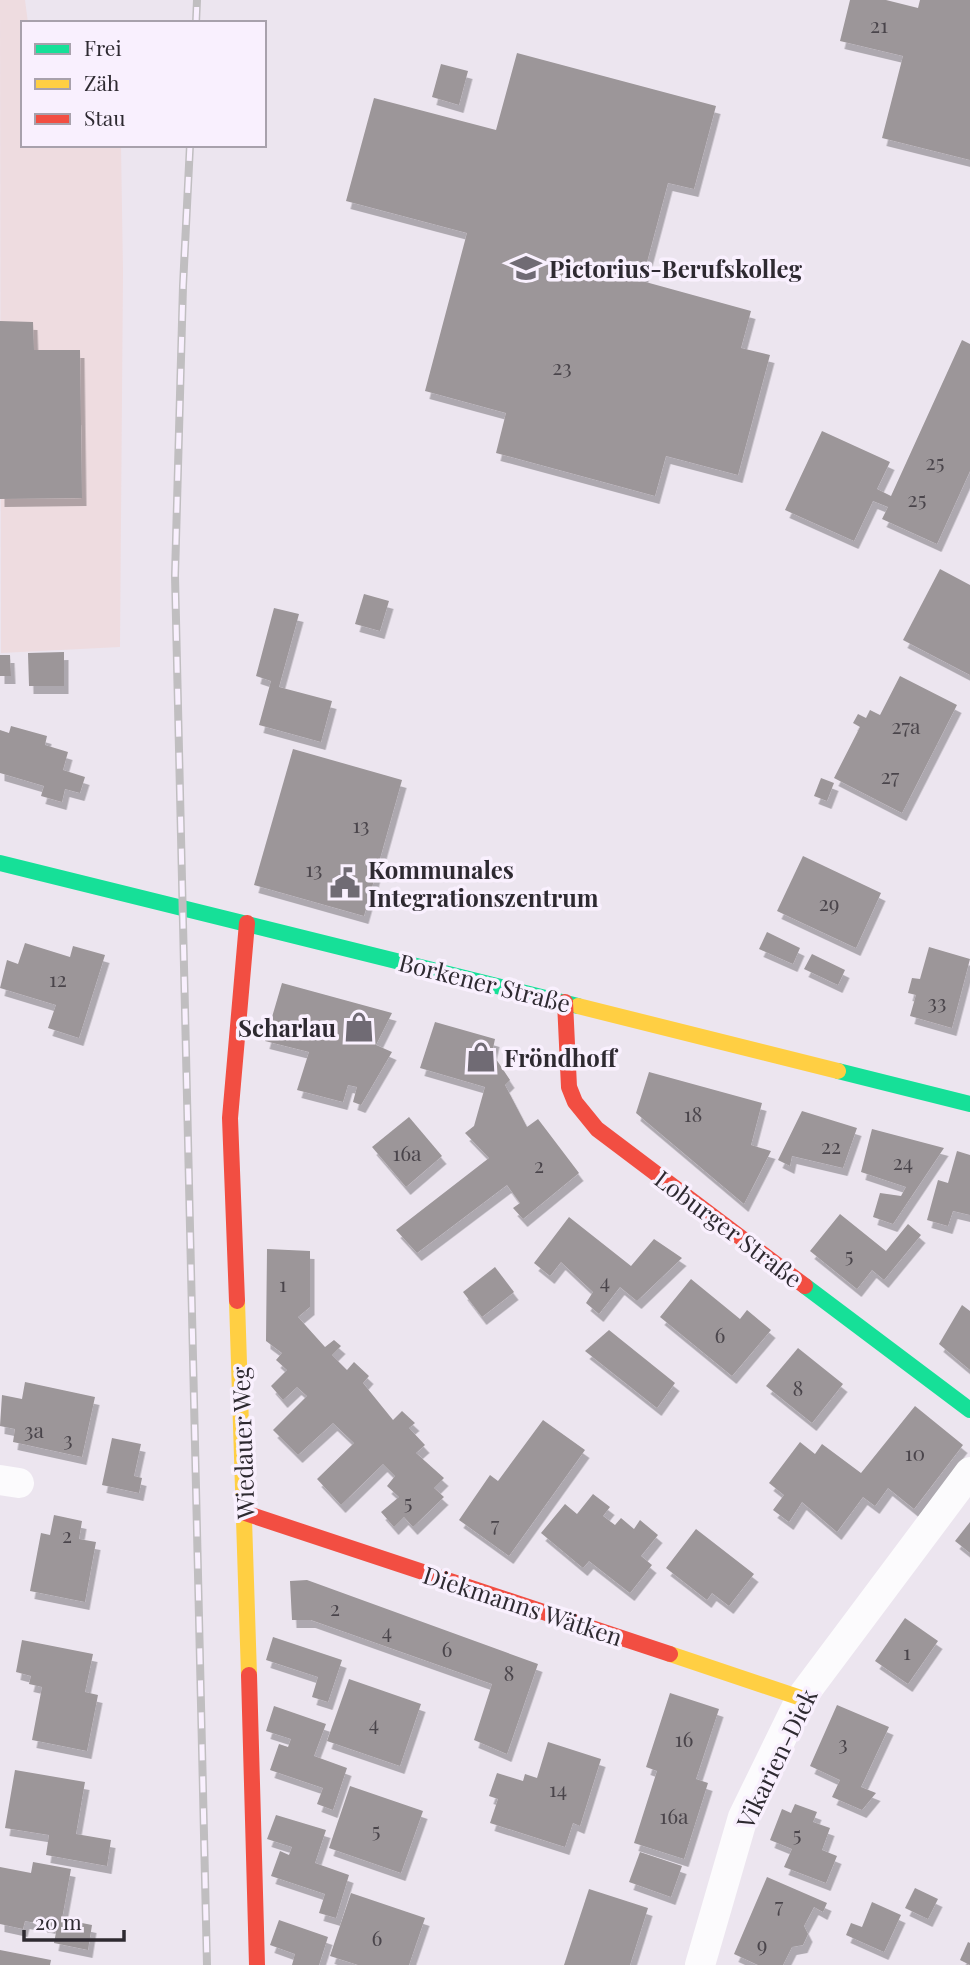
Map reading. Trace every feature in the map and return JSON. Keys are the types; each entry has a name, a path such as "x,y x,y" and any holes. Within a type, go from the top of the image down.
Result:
{"street":[{"name":"Borkener Straße","path":"0,863 970,1104"},
{"name":"Wiedauer Weg","path":"247,923 230,1118 245,1513 257,1965"},
{"name":"Loburger Straße","path":"565,1002 569,1087 575,1102 597,1129 970,1410"},
{"name":"Vikarien-Diek","path":"700,1965 744,1817 801,1698 970,1472"},
{"name":"Diekmanns Wätken","path":"245,1513 801,1698"}],"shaded area":[{"path":"0,0 25,0 28,21 21,21 21,147 121,147 123,272 120,647 1,653"}],"building":[{"path":"850,0 886,0 918,8 920,0 970,0 970,160 882,138 903,56 840,41"},
{"path":"517,53 716,106 694,189 668,183 642,281 751,311 741,348 770,355 738,475 666,456 655,496 496,453 506,413 425,391 467,233 346,201 374,98 496,130"},
{"path":"441,64 468,71 459,105 432,97"},
{"path":"0,321 33,322 34,350 80,350 82,498 0,499"},
{"path":"962,340 970,344 970,471 937,544 882,519 888,507 873,501 854,541 785,510 822,431 890,462 877,489 891,496"},
{"path":"940,569 970,585 970,675 903,640"},
{"path":"364,594 389,601 380,631 355,624"},
{"path":"274,608 299,614 279,687 332,701 321,742 259,725 271,681 256,676"},
{"path":"64,652 64,686 29,686 28,653"},
{"path":"0,655 10,655 11,676 0,676"},
{"path":"900,676 957,705 902,813 834,778 860,727 853,723 858,714 866,718 870,710 880,715"},
{"path":"11,726 47,736 45,745 68,752 63,770 85,777 80,793 65,789 62,802 41,796 44,786 0,773 0,730 9,733"},
{"path":"293,749 402,780 364,916 254,885"},
{"path":"821,778 834,783 827,801 814,796"},
{"path":"803,856 881,893 856,948 777,911"},
{"path":"767,932 800,948 793,964 759,949"},
{"path":"25,943 70,957 73,946 105,955 79,1038 48,1028 56,1005 0,988 7,960 18,964"},
{"path":"929,947 970,959 952,1028 910,1016 916,995 908,993 912,978 920,979"},
{"path":"812,954 845,970 838,985 804,969"},
{"path":"282,983 392,1013 376,1045 392,1052 361,1105 353,1102 357,1087 348,1085 343,1102 297,1090 309,1052 265,1041"},
{"path":"435,1022 495,1039 492,1053 510,1080 505,1085 527,1127 538,1119 579,1173 523,1219 513,1208 520,1203 507,1185 417,1253 396,1230 489,1158 465,1133 474,1126 485,1087 420,1068"},
{"path":"649,1072 762,1103 751,1145 771,1151 744,1204 636,1113"},
{"path":"802,1111 857,1128 843,1168 792,1156 790,1166 778,1160"},
{"path":"409,1117 442,1156 406,1187 372,1147"},
{"path":"872,1129 944,1148 893,1224 873,1217 880,1193 901,1196 906,1187 861,1172"},
{"path":"957,1151 970,1155 970,1215 953,1211 948,1226 927,1220 938,1180 948,1183"},
{"path":"840,1214 886,1251 908,1224 921,1235 884,1280 872,1270 857,1289 810,1251"},
{"path":"569,1217 631,1266 654,1239 682,1258 637,1301 620,1287 599,1314 586,1303 593,1292 561,1262 550,1276 534,1263"},
{"path":"267,1249 310,1251 310,1307 298,1317 325,1347 334,1340 341,1346 332,1355 347,1370 354,1362 369,1376 363,1383 393,1420 402,1411 415,1423 409,1428 425,1445 416,1453 444,1478 434,1488 444,1497 413,1527 404,1517 394,1527 381,1512 399,1497 387,1486 395,1476 383,1464 341,1505 317,1479 354,1443 333,1423 298,1455 273,1430 307,1396 297,1387 283,1400 271,1386 287,1370 276,1360 282,1353 266,1341"},
{"path":"495,1267 514,1292 482,1317 463,1292"},
{"path":"691,1279 740,1319 747,1310 771,1330 732,1376 660,1317"},
{"path":"962,1305 970,1311 970,1370 939,1344"},
{"path":"609,1330 675,1383 657,1408 585,1351"},
{"path":"798,1348 843,1384 812,1423 766,1386"},
{"path":"25,1382 95,1397 82,1457 13,1442 15,1429 0,1426 2,1395 22,1399"},
{"path":"915,1406 963,1445 914,1509 888,1488 875,1506 863,1497 837,1532 802,1502 789,1522 773,1510 784,1495 769,1483 800,1442 815,1454 822,1444 861,1473"},
{"path":"543,1420 585,1450 509,1556 459,1520 490,1475 498,1481"},
{"path":"112,1438 141,1444 134,1476 142,1478 139,1493 102,1485"},
{"path":"593,1494 610,1507 603,1516 615,1525 621,1518 634,1529 640,1520 658,1535 641,1556 652,1565 630,1593 589,1561 583,1568 541,1533 565,1504 577,1514"},
{"path":"54,1515 82,1521 79,1539 96,1542 85,1602 30,1591 41,1533 50,1535"},
{"path":"970,1522 970,1553 955,1541"},
{"path":"696,1529 754,1574 729,1606 712,1593 707,1600 666,1568"},
{"path":"307,1580 538,1664 507,1754 474,1740 492,1684 311,1620 292,1620 290,1581"},
{"path":"905,1618 938,1641 908,1684 875,1661"},
{"path":"273,1637 342,1660 328,1702 312,1697 318,1677 266,1660"},
{"path":"22,1640 93,1654 85,1692 98,1695 87,1751 32,1740 42,1687 29,1684 31,1676 16,1672"},
{"path":"349,1679 421,1704 400,1766 327,1741"},
{"path":"670,1693 719,1709 696,1779 708,1783 684,1859 634,1843 657,1771 646,1767"},
{"path":"837,1705 889,1727 861,1787 876,1793 862,1810 832,1797 840,1780 810,1766"},
{"path":"274,1706 326,1724 314,1756 347,1768 333,1810 317,1804 323,1788 270,1770 279,1744 288,1747 291,1739 266,1731"},
{"path":"548,1742 601,1759 580,1826 573,1823 565,1847 490,1823 498,1799 489,1796 497,1773 523,1781 525,1774 537,1778"},
{"path":"15,1770 85,1782 76,1834 111,1840 107,1866 46,1855 49,1835 5,1828"},
{"path":"350,1786 423,1811 401,1873 329,1848"},
{"path":"795,1804 817,1812 813,1822 830,1828 822,1850 837,1856 826,1883 784,1867 792,1849 770,1840 782,1809 791,1813"},
{"path":"276,1815 326,1830 315,1863 349,1875 336,1918 319,1913 325,1894 271,1876 280,1851 289,1855 292,1847 267,1839"},
{"path":"640,1852 682,1866 671,1897 629,1882"},
{"path":"33,1862 71,1869 62,1919 92,1925 88,1950 54,1943 57,1927 25,1921 23,1929 0,1924 0,1867 31,1873"},
{"path":"767,1877 827,1903 823,1912 814,1907 804,1926 808,1934 803,1945 792,1947 783,1965 758,1965 734,1954"},
{"path":"915,1888 938,1899 928,1919 905,1908"},
{"path":"589,1889 648,1908 630,1965 564,1965"},
{"path":"351,1893 425,1918 409,1965 358,1965 330,1956"},
{"path":"872,1902 901,1915 884,1952 846,1935 851,1923 862,1927"},
{"path":"279,1920 328,1937 319,1965 292,1965 295,1954 270,1945"},
{"path":"968,1942 970,1943 970,1965 960,1960"},
{"path":"0,1950 51,1960 50,1965 0,1965"}],"railway":[{"path":"196,21 197,0"},
{"path":"190,147 175,576 207,1965"}],"traffic: fast":[{"path":"0,863 578,1006"},
{"path":"838,1071 970,1104"},
{"path":"805,1286 970,1410"}],"traffic: slow":[{"path":"578,1006 838,1071"},
{"path":"237,1301 249,1675"},
{"path":"670,1654 801,1698"}],"traffic: jam":[{"path":"237,1301 230,1118 247,923"},
{"path":"565,1002 569,1087 575,1102 597,1129 805,1286"},
{"path":"245,1513 670,1654"},
{"path":"249,1675 257,1965"}],"place":[{"name":"Pictorius-Berufskolleg","path":"526,268"},
{"name":"Kommunales Integrationszentrum","path":"345,883"},
{"name":"Scharlau","path":"359,1027"},
{"name":"Fröndhoff","path":"481,1057"}]}
